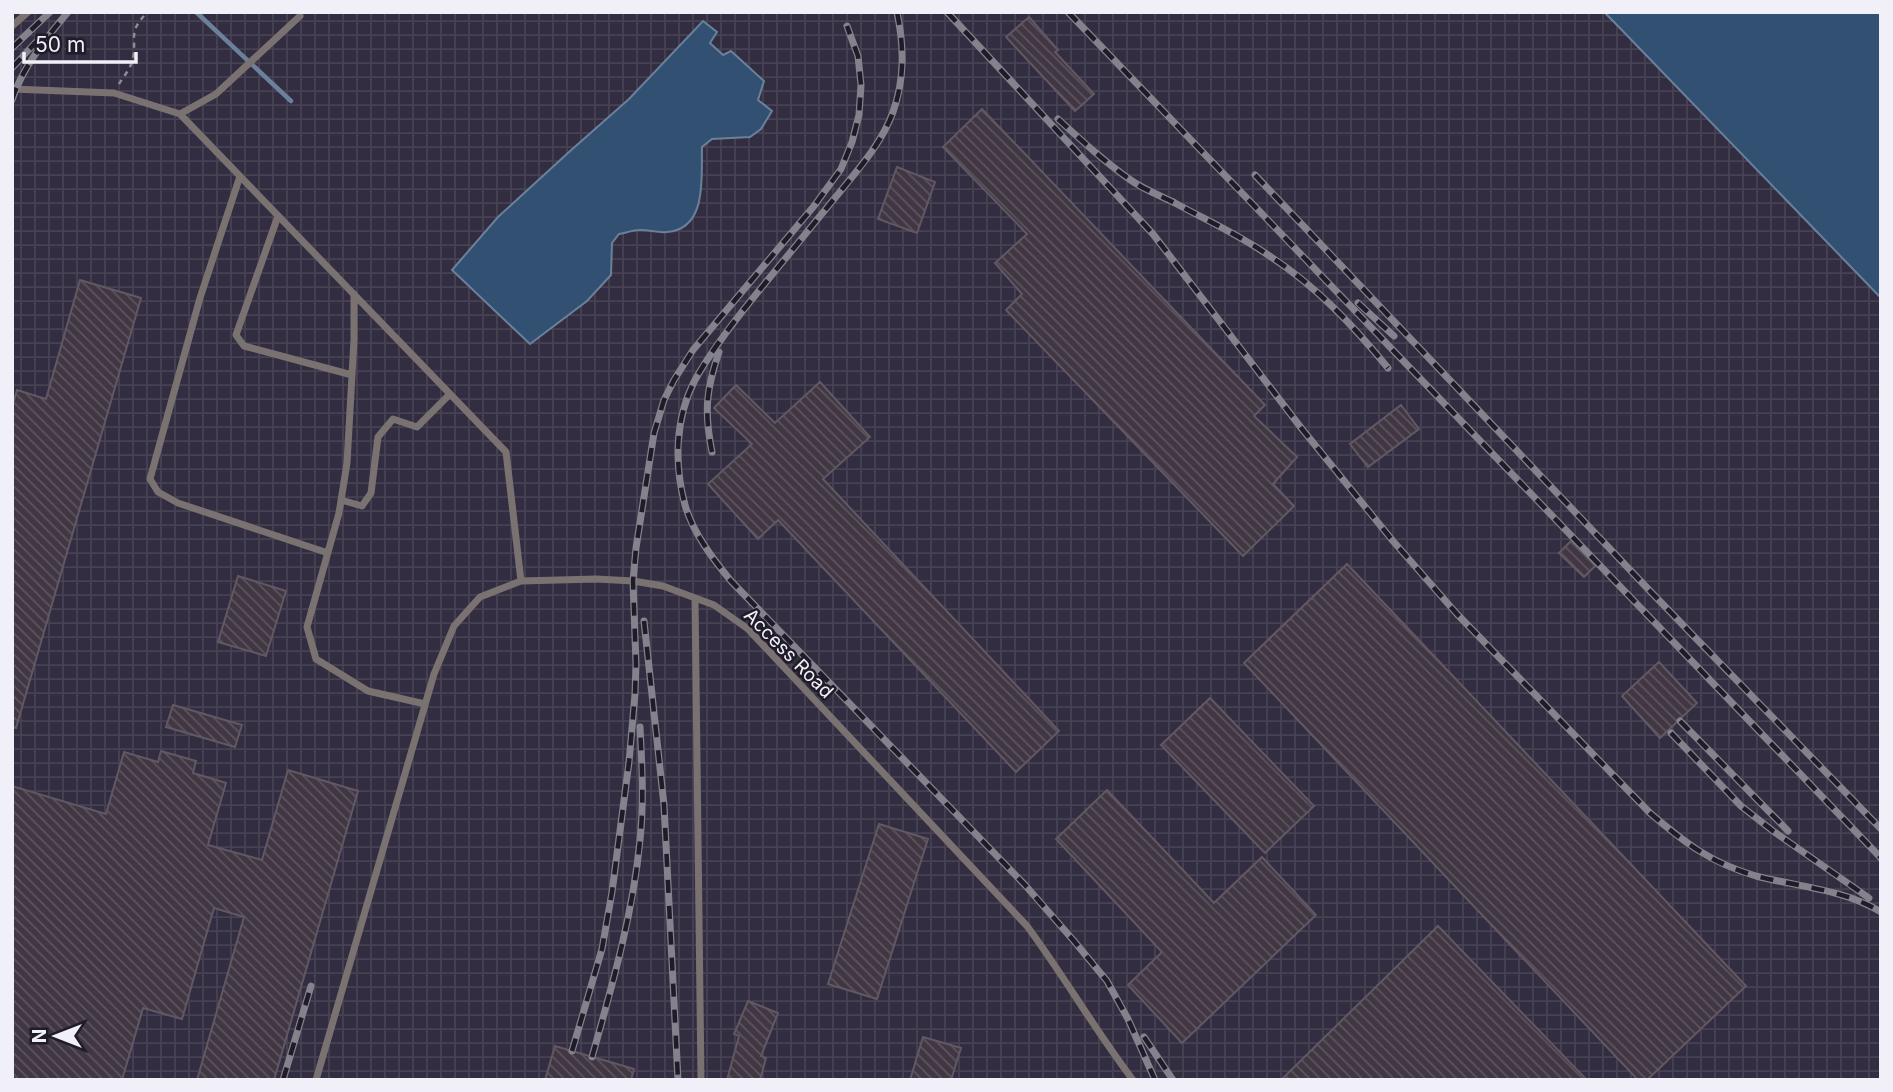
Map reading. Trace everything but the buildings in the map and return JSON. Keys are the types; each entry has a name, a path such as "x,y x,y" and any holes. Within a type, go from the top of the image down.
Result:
{"lane":[{"path":"12,26 28,12"},
{"path":"180,114 216,94 300,16"},
{"path":"12,89 114,93 180,114 506,452 521,581"},
{"path":"240,176 200,298 150,479 158,492 178,503 328,553"},
{"path":"278,216 236,335 244,346 352,375"},
{"path":"354,294 347,463 341,500 307,627 316,659 368,691 425,705"},
{"path":"341,500 362,506 371,493 378,437 393,419 417,427 450,394"},
{"name":"Access Road","path":"316,1080 434,674 454,626 480,597 521,581 596,579 663,586 714,605 748,629 1027,926 1133,1080"},
{"path":"695,598 701,1080"}],"path":[{"path":"114,93 133,61 133,33 148,12"}],"shaded area":[{"path":"12,12 1604,12 1881,298 1881,1080 12,1080"}],"water":[{"path":"1604,12 1881,12 1881,298 1614,22"},
{"path":"703,21 717,32 710,43 723,55 731,51 764,81 758,100 772,111 761,129 750,137 712,139 702,147 700,199 690,222 680,229 667,232 640,230 619,234 612,243 611,275 587,301 530,344 452,270 498,217 629,99"}],"waterway":[{"path":"196,12 291,101"}],"railway":[{"path":"12,48 50,12"},
{"path":"12,100 28,65 68,12"},
{"path":"897,12 902,50 901,74 897,99 888,124 859,168 753,298 701,369 688,395 680,425 678,457 681,489 698,536 731,581 1025,885 1107,981 1128,1019 1155,1080"},
{"path":"947,12 1153,234 1302,429 1393,541 1457,614 1650,813 1687,843 1725,865 1756,876 1836,893 1881,912"},
{"path":"1068,12 1881,858"},
{"path":"572,1051 602,949 612,892 635,694 633,581 636,548 654,433 664,400 693,350 814,206 841,169 859,115 861,85 858,56 847,26"},
{"path":"12,68 36,42"},
{"path":"1058,119 1132,181 1234,234 1302,279 1361,336 1388,368"},
{"path":"1255,175 1650,591 1881,829"},
{"path":"1358,303 1394,336"},
{"path":"712,452 708,401 711,378 719,352"},
{"path":"644,621 664,805 678,1080"},
{"path":"1680,721 1788,831"},
{"path":"592,1057 621,950 637,868 642,812 640,727"},
{"path":"1671,733 1741,806 1869,898"},
{"path":"283,1080 311,986"},
{"path":"1144,1037 1173,1080"}]}
